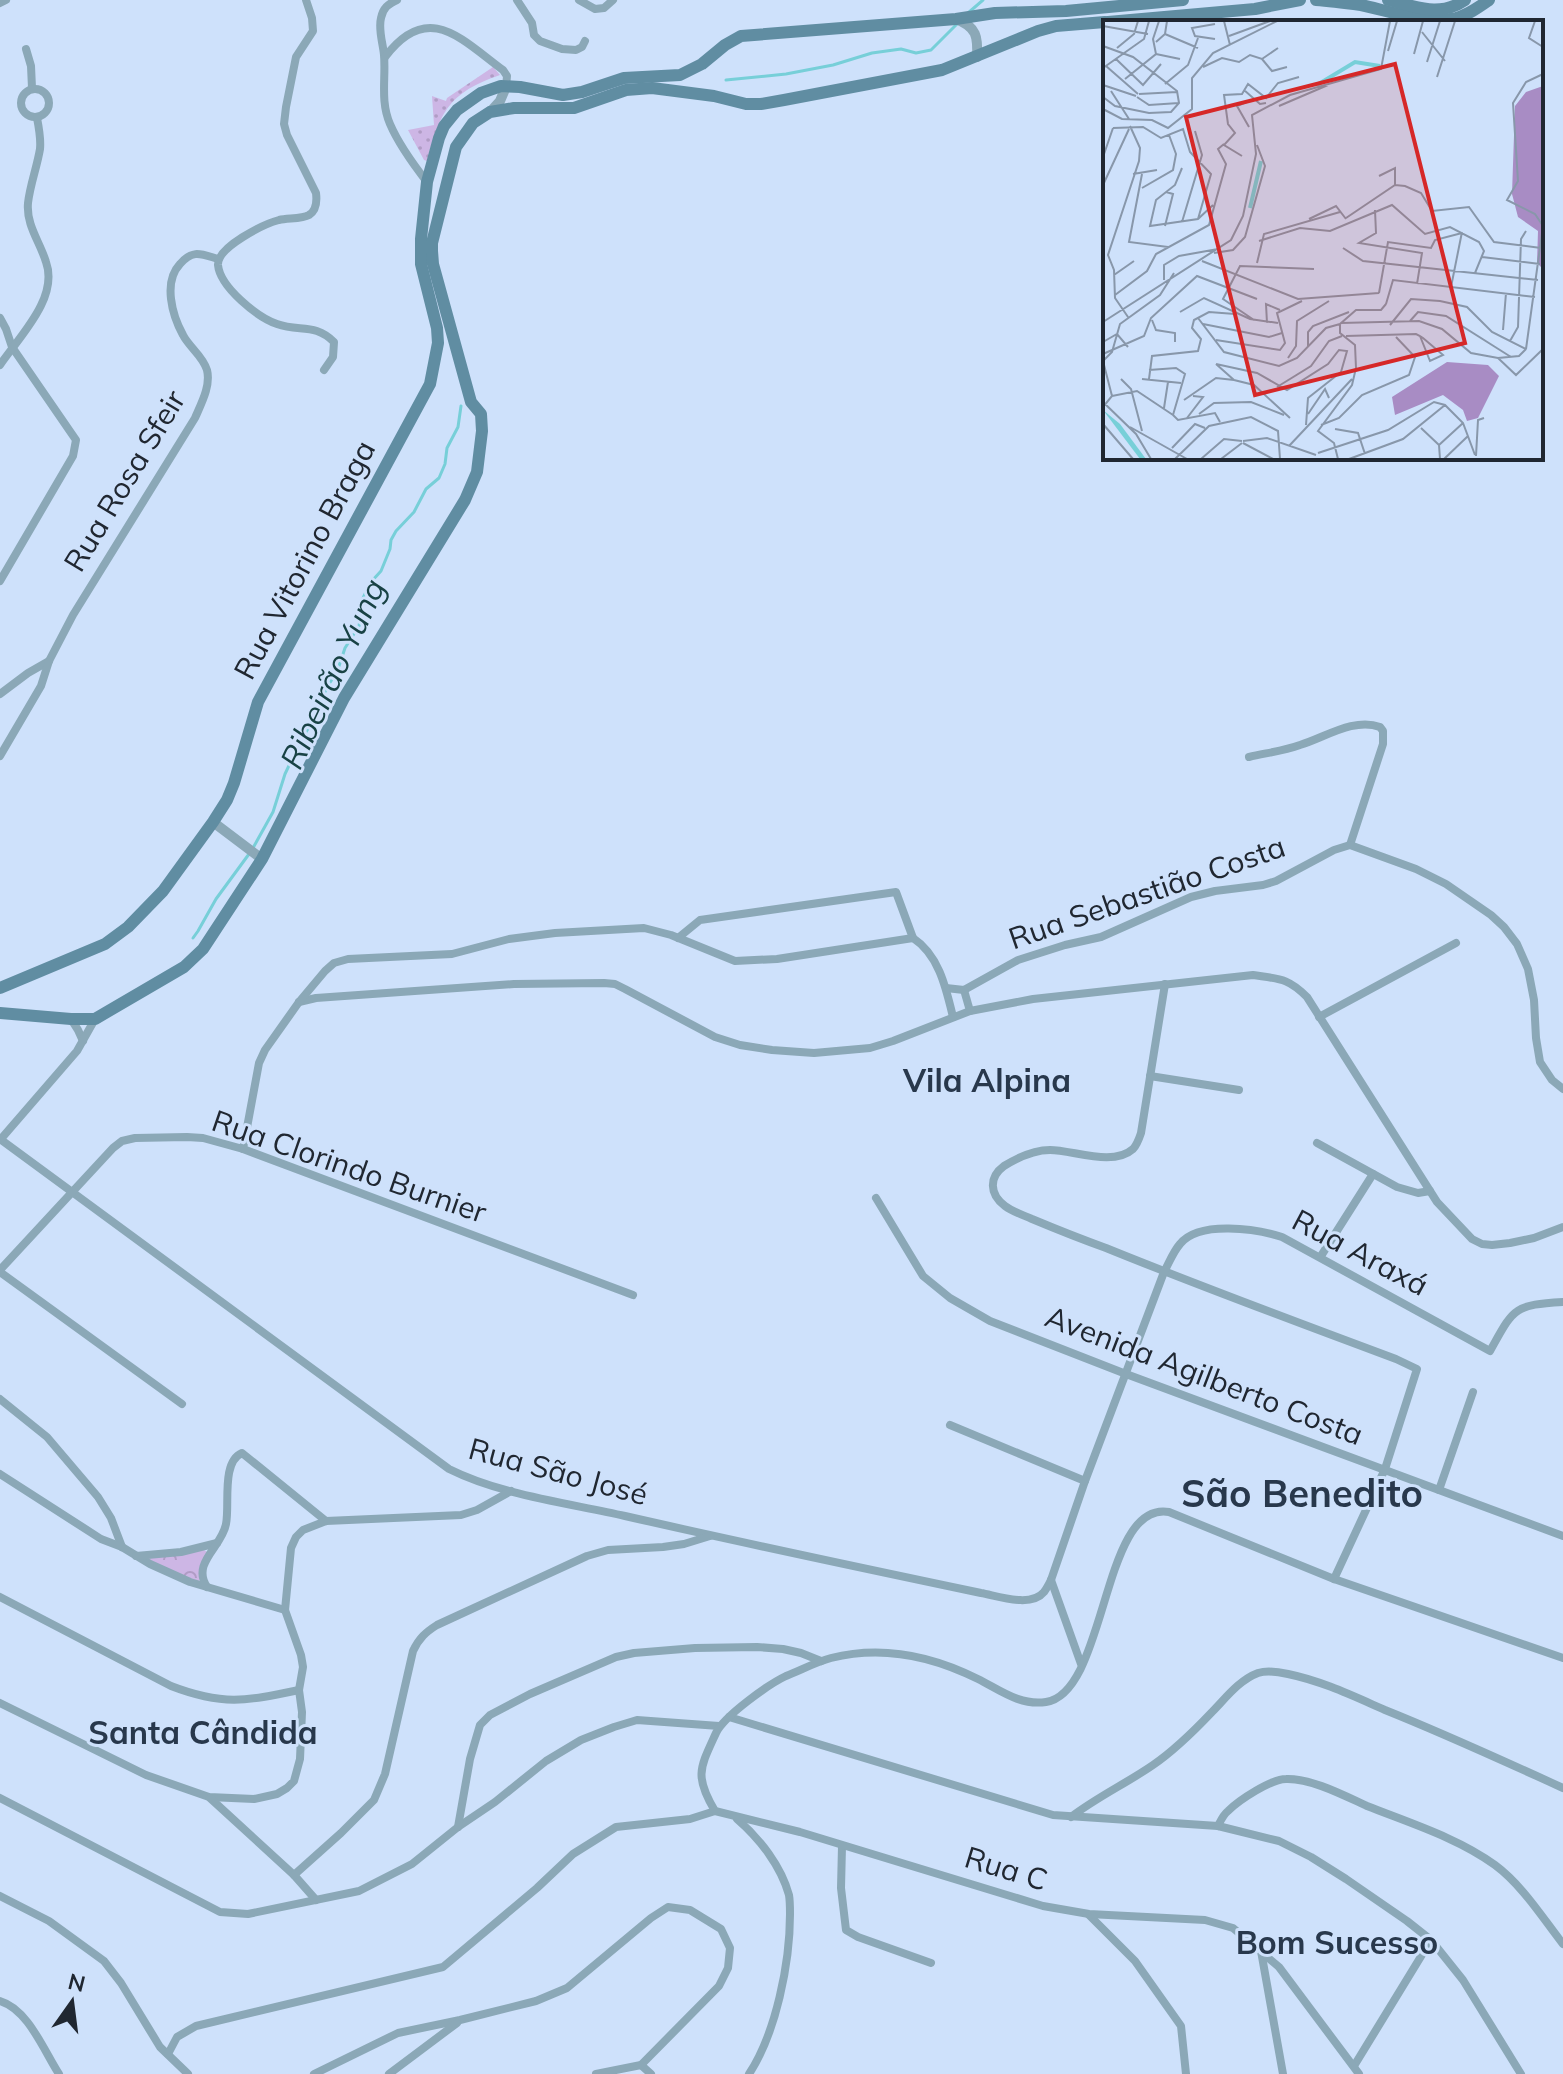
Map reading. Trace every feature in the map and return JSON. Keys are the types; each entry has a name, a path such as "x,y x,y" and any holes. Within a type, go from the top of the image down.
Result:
{"main road":[{"path":"506,87 573,94 624,78 680,75 702,64 741,36 1183,0"},
{"path":"1129,20 1255,9 1300,0"},
{"path":"1316,0 1436,19 1455,18 1489,0"},
{"path":"1388,0 1436,11 1452,8 1465,0"},
{"path":"0,1013 95,1019 184,967 203,949 260,857 344,698 459,513 477,472 481,414 471,402 433,264 432,243 452,158 464,133 473,123 490,112 514,108 574,108 626,90 652,88 761,104 942,70 1038,31 1056,26 1103,22"},
{"name":"Rua Vitorino Braga","path":"2,986 105,944 128,927 163,891 227,800 258,702 430,384 438,343 421,264 421,239 427,182 439,138 457,110 473,97 489,89 506,87"}],"street":[{"path":"0,3 6,0"},
{"path":"306,0 313,31 296,57 284,124 316,193 317,203 307,217 268,223 229,247 218,259 218,268 233,292 261,316 276,324 324,332 334,342 333,357 324,370"},
{"path":"397,0 387,5 381,16 384,98 389,122 410,160 427,182"},
{"path":"517,0 540,41 562,49 576,50 585,41"},
{"path":"579,0 595,9 604,8 613,0"},
{"path":"967,19 976,37 977,57"},
{"path":"384,57 397,39 406,34 420,28 445,27 458,34 507,76 503,97 490,112"},
{"path":"26,49 32,88 23,96 22,104 24,112 37,118"},
{"path":"32,88 43,91 49,98 48,108 37,118"},
{"path":"0,365 47,295 47,264 29,218 28,203 40,146 37,118"},
{"name":"Rua Rosa Sfeir","path":"0,756 41,686 49,661 73,615 195,418 207,382 207,370 183,336 171,298 171,281 177,267 188,256 198,253 218,259"},
{"path":"0,318 12,347 76,440 73,456 0,581"},
{"path":"0,694 49,661"},
{"path":"1249,757 1299,746 1340,730 1366,724 1380,727 1383,744 1350,845 1416,869 1446,884 1491,915 1517,944 1528,969 1540,1062 1552,1080 1563,1089"},
{"path":"213,822 260,857"},
{"name":"Rua Sebastião Costa","path":"964,990 1018,960 1101,937 1191,897 1276,881 1334,850 1350,845"},
{"path":"678,938 700,920 896,892 913,938 926,946 946,988 953,1017"},
{"path":"243,1149 259,1063 265,1050 299,1002 334,963 348,959 452,954 509,939 644,928 735,961 777,959 913,938"},
{"path":"1319,1017 1456,943"},
{"path":"299,1002 316,998 514,984 604,983 625,989 727,1041 772,1050 814,1053 870,1048 970,1011 1033,999 1253,975 1277,978 1293,984 1307,997 1430,1191 1443,1210 1472,1239 1482,1244 1510,1243 1563,1227"},
{"path":"1165,984 1141,1133 1132,1150 1124,1155 1105,1157 1038,1151 1002,1168 992,1183 994,1194 1005,1206 1036,1221 1417,1369 1385,1469 1334,1579"},
{"path":"946,988 964,990 970,1011"},
{"path":"71,1019 83,1041"},
{"path":"0,1139 77,1051 95,1019"},
{"path":"1150,1076 1239,1090"},
{"name":"Rua Clorindo Burnier","path":"0,1271 122,1141 187,1137 243,1149 633,1295"},
{"name":"Rua São José","path":"0,1139 449,1469 482,1483 1022,1600 1044,1593 1051,1580"},
{"path":"1317,1143 1397,1187 1418,1193 1430,1191"},
{"path":"1321,1256 1373,1174"},
{"name":"Avenida Agilberto Costa","path":"876,1198 923,1276 950,1298 990,1321 1563,1536"},
{"name":"Rua Araxá","path":"1051,1580 1164,1272 1179,1244 1187,1237 1232,1228 1264,1231 1282,1237 1490,1351 1513,1313 1535,1303 1563,1302"},
{"path":"0,1271 182,1404"},
{"path":"1439,1490 1473,1392"},
{"path":"0,1399 47,1437 70,1463 98,1497 111,1518 122,1547"},
{"path":"950,1425 1085,1481"},
{"path":"208,1587 202,1570 223,1535 229,1475 238,1454 242,1453 326,1521"},
{"path":"0,1474 101,1539 135,1556 190,1582 285,1610"},
{"path":"0,1703 146,1775 209,1797 254,1799 277,1794 294,1781 300,1759 302,1712 299,1690 303,1667 285,1610 291,1548 296,1537 303,1530 326,1521 461,1515 512,1491"},
{"path":"168,2054 177,2037 196,2026 443,1967 573,1854 616,1827 690,1819 715,1811 704,1792 701,1777 702,1764 719,1726 772,1683 821,1661 855,1653 910,1655 951,1666 1018,1700 1035,1703 1050,1701 1068,1690 1076,1678 1118,1559 1131,1534 1142,1519 1160,1510 1334,1579 1563,1658"},
{"path":"294,1875 374,1800 385,1774 413,1651 426,1632 587,1556 608,1550 684,1544 711,1535"},
{"path":"135,1556 181,1552 218,1543"},
{"path":"1051,1580 1081,1664"},
{"path":"0,1597 171,1686 196,1695 224,1701 255,1700 299,1690"},
{"path":"458,1827 470,1759 480,1725 490,1715 530,1694 616,1657 634,1653 757,1647 783,1649 821,1661"},
{"path":"1071,1817 1170,1752 1250,1677 1272,1672 1332,1687 1563,1788"},
{"path":"729,1717 1053,1815 1218,1826 1279,1841 1311,1857 1431,1940 1463,1980 1521,2074"},
{"path":"0,1812 3,1800 220,1912 248,1914 359,1891 412,1864 546,1761 581,1740 637,1720 719,1726"},
{"path":"1218,1826 1224,1814 1234,1806 1279,1780 1288,1778 1324,1787 1480,1855 1516,1885 1563,1944"},
{"path":"209,1797 294,1875 316,1900"},
{"name":"Rua C","path":"715,1811 800,1832 1043,1906 1089,1914 1205,1920 1233,1928 1279,1967 1357,2070"},
{"path":"735,1817 776,1864 789,1897 790,1929 785,1973 771,2025 749,2074"},
{"path":"842,1846 841,1888 846,1930 931,1963"},
{"path":"0,1896 49,1921 104,1961 160,2047 188,2074"},
{"path":"314,2074 398,2033 536,2001 567,1988 668,1907 690,1910 721,1929 730,1948 728,1968 719,1986 641,2065 596,2074"},
{"path":"1089,1914 1135,1961 1181,2026 1186,2074"},
{"path":"1357,2070 1431,1940"},
{"path":"1261,1951 1283,2074"},
{"path":"0,2001 10,2004 39,2037 59,2074"},
{"path":"389,2074 460,2020"},
{"path":"641,2065 651,2074"}],"green space":[{"path":"493,67 500,75 469,89 450,106 437,129 427,161 424,160 408,130 434,125 432,96 446,101"},
{"path":"207,1552 199,1582 148,1561 148,1558"}],"waterway":[{"name":"Ribeirão Yung","path":"968,13 983,0"},
{"name":"Ribeirão Yung","path":"726,80 786,74 833,65 872,53 901,49 916,53 931,50 957,24"},
{"name":"Ribeirão Yung","path":"253,848 273,812 285,774 301,740 337,672 345,648 359,626 363,598 381,571 391,540 414,512 426,489 439,478 447,448 458,427 461,406"},
{"name":"Ribeirão Yung","path":"193,938 216,899 249,854"}],"district":[{"name":"Vila Alpina","path":"987,1081"},
{"name":"São Benedito","path":"1302,1494"},
{"name":"Santa Cândida","path":"203,1733"},
{"name":"Bom Sucesso","path":"1337,1943"}]}
